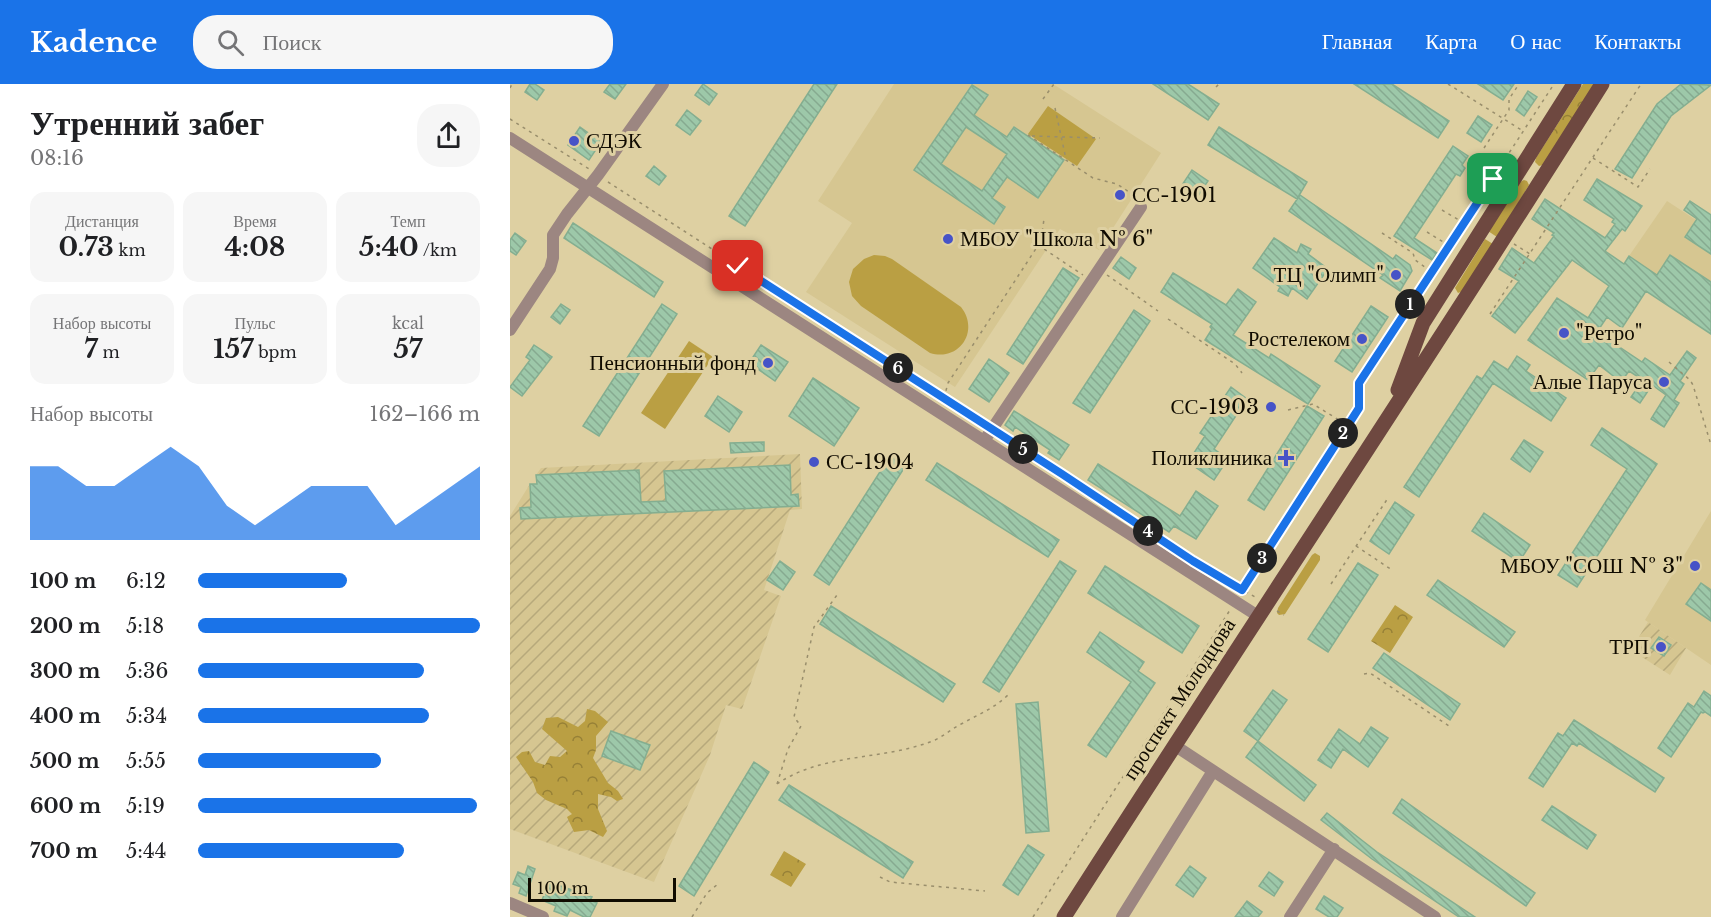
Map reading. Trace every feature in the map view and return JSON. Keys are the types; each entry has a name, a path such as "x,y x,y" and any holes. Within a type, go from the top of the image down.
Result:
{"main road":[{"name":"проспект Молодцова","path":"1389,413 1423,323 1574,84"},
{"name":"проспект Молодцова","path":"1064,917 1389,413 1464,303 1602,84"}],"street":[{"path":"510,330 550,269 553,258 553,235 663,84"},
{"path":"510,138 1236,602 1262,610"},
{"path":"984,441 1099,269 1140,203"},
{"path":"1174,745 1435,917"},
{"path":"1122,917 1213,771"},
{"path":"1290,917 1334,849"},
{"path":"510,903 543,917"}],"path":[{"path":"510,88 512,84"},
{"path":"1043,99 1054,84"},
{"path":"1216,87 1219,84"},
{"path":"1448,84 1524,131"},
{"path":"1484,148 1509,110 1509,99 1519,84"},
{"path":"1033,917 1359,408 1359,383 1554,84"},
{"path":"1490,314 1641,84"},
{"path":"1055,108 1066,159"},
{"path":"510,119 1184,555"},
{"path":"1100,138 1028,135 1093,178 1117,184 1140,203"},
{"path":"1593,158 1638,187 1650,169"},
{"path":"1471,165 1493,179"},
{"path":"1442,210 1464,224"},
{"path":"939,412 948,383 1041,241 1044,219"},
{"path":"1427,232 1449,246"},
{"path":"1382,233 1413,253 1415,260 1432,272"},
{"path":"1513,244 1530,255"},
{"path":"1038,245 1091,281"},
{"path":"1099,269 1158,310"},
{"path":"1168,319 1235,364 1242,373"},
{"path":"1669,362 1693,385 1711,445"},
{"path":"1288,410 1313,404 1348,426"},
{"path":"1331,584 1388,498"},
{"path":"1356,546 1392,570"},
{"path":"1193,561 1242,590 1262,610 1284,615"},
{"path":"837,595 814,627 794,717 801,726 788,749 777,784 788,776 812,766 897,750 935,740 994,707 1009,694"},
{"path":"1364,674 1370,673 1449,726"},
{"path":"880,877 890,882 985,891"},
{"path":"692,917 707,893 718,884"}],"shaded area":[{"name":"МБОУ \"Школа № 6\"","path":"894,84 1053,84 1161,153 1099,250 1060,229 955,387 806,292 852,223 818,201"},
{"path":"1667,201 1696,220 1711,254 1711,282 1670,255 1657,275 1629,256"},
{"path":"800,454 802,509 790,510 764,590 781,596 742,709 726,705 710,755 654,882 510,829 510,516 530,484 537,484 536,475 541,468"},
{"name":"МБОУ \"СОШ № 3\"","path":"1711,511 1711,665 1645,620"},
{"path":"1648,622 1686,648 1670,675 1631,650"}],"green space":[{"path":"1583,84 1595,84 1543,165 1539,166 1535,162 1536,158"},
{"path":"1048,106 1096,139 1077,166 1028,134"},
{"path":"1524,180 1529,185 1497,237 1488,231 1520,182"},
{"path":"1485,239 1493,244 1463,291 1458,293 1455,288"},
{"path":"874,255 892,259 961,307 968,326 964,342 958,349 940,355 930,353 861,306 852,296 849,282 853,269 864,259"},
{"path":"689,341 713,357 665,429 641,413"},
{"path":"1315,553 1320,556 1320,560 1285,614 1279,615 1278,608"},
{"path":"1395,605 1413,617 1390,653 1371,641"},
{"path":"587,709 595,711 608,722 596,736 596,750 593,758 608,783 618,791 623,799 617,801 598,794 598,809 607,831 603,837 589,830 574,832 567,817 572,814 537,793 533,782 516,757 522,752 529,751 535,762 545,765 550,756 560,757 567,751 542,729 546,718 558,717 578,727 585,721"},
{"path":"784,851 806,864 791,887 770,875"}],"building":[{"path":"530,84 535,84 544,90 537,100 525,92"},
{"path":"610,84 626,84 615,99 604,92"},
{"path":"703,84 717,94 709,105 695,95"},
{"path":"814,84 837,84 745,226 729,216"},
{"path":"1153,84 1188,84 1219,104 1208,120"},
{"path":"1354,84 1392,84 1449,121 1438,138"},
{"path":"1478,84 1514,84 1503,100"},
{"path":"1681,84 1711,85 1671,116 1632,178 1615,169 1657,104"},
{"path":"972,85 988,95 974,115 1007,137 1014,127 1064,160 1038,198 1007,177 992,198 1005,207 994,224 914,170","holes":["966,127 1007,154 982,191 941,164"]},
{"path":"1528,91 1537,97 1524,116 1516,110"},
{"path":"687,110 701,121 690,135 676,125"},
{"path":"1478,116 1492,125 1481,142 1467,133"},
{"path":"580,127 601,142 589,160 568,145"},
{"path":"1219,127 1307,182 1297,199 1208,145"},
{"path":"1453,146 1468,156 1462,165 1465,168 1460,176 1456,174 1414,238 1437,253 1432,260 1394,236"},
{"path":"654,166 666,176 659,185 646,176"},
{"path":"1192,170 1208,181 1198,196 1182,185"},
{"path":"1597,179 1642,206 1625,231 1622,229 1605,251 1624,264 1629,256 1657,275 1670,255 1711,282 1711,334 1646,291 1622,328 1607,317 1597,332 1642,362 1645,358 1670,375 1687,351 1696,358 1680,381 1684,384 1674,400 1679,403 1664,427 1651,419 1666,395 1652,385 1640,403 1631,397 1643,380 1629,371 1621,382 1599,365 1588,380 1528,340 1557,298 1588,318 1609,286 1572,260 1515,333 1492,316 1519,281 1499,269 1512,248 1534,263 1554,236 1552,235 1554,233 1532,219 1545,199 1605,238 1615,224 1612,222 1614,219 1584,200"},
{"path":"1300,195 1393,259 1396,255 1410,265 1412,271 1400,291 1380,278 1383,275 1289,211"},
{"path":"1690,201 1711,215 1711,254 1685,237 1697,219 1684,210"},
{"path":"573,223 663,282 654,297 564,238"},
{"path":"515,233 526,241 516,255 510,251 510,240"},
{"path":"1274,238 1297,253 1301,244 1311,249 1308,254 1328,269 1307,299 1292,288 1288,296 1278,291 1280,287 1253,268"},
{"path":"1121,257 1136,268 1129,279 1113,268"},
{"path":"1063,268 1079,278 1023,364 1007,354"},
{"path":"1173,273 1226,305 1238,289 1256,302 1233,335 1269,358 1271,354 1320,386 1308,404 1205,340 1212,329 1210,327 1212,324 1161,292"},
{"path":"561,304 570,310 560,324 551,317"},
{"path":"662,304 677,314 599,436 583,426"},
{"name":"Ростелеком","path":"1371,306 1388,317 1352,372 1335,361"},
{"path":"1134,310 1150,321 1090,413 1073,403"},
{"path":"534,345 552,357 522,396 510,387 530,360 526,357"},
{"name":"Пенсионный фонд","path":"761,345 788,362 775,381 749,363"},
{"path":"1517,356 1530,365 1526,371 1566,398 1551,421 1493,383 1419,497 1404,487 1477,376 1482,379 1494,361 1508,370"},
{"path":"989,359 1009,373 989,402 969,389"},
{"path":"813,378 859,408 834,446 789,416"},
{"path":"1231,387 1247,399 1214,449 1228,459 1214,480 1188,462 1205,436 1200,433"},
{"path":"718,396 742,412 729,432 705,416"},
{"name":"Поликлиника","path":"1307,406 1324,416 1264,510 1248,500"},
{"path":"1014,411 1069,445 1059,460 1048,453 1050,450 1015,427 1013,431 1005,425"},
{"path":"1602,428 1657,464 1577,587 1558,575 1627,469 1591,445"},
{"path":"1524,440 1543,452 1530,472 1511,459"},
{"path":"764,442 764,451 731,453 730,443"},
{"path":"892,453 908,462 829,585 814,575"},
{"path":"937,463 1059,540 1048,557 926,480"},
{"path":"1098,464 1180,516 1196,491 1218,506 1196,539 1174,526 1169,532 1088,480"},
{"path":"790,465 791,495 798,494 799,506 521,519 520,508 531,507 530,484 537,484 536,475 639,470 641,502 666,501 664,471"},
{"path":"1395,502 1414,515 1389,554 1370,541"},
{"path":"1484,513 1530,545 1519,562 1472,531"},
{"path":"780,561 795,572 783,590 767,580"},
{"path":"1060,561 1076,571 999,692 983,682"},
{"path":"1358,563 1378,575 1328,652 1308,639"},
{"path":"1105,566 1199,626 1182,653 1088,593"},
{"path":"1438,580 1515,632 1504,647 1427,595"},
{"path":"1701,583 1711,590 1711,621 1686,604"},
{"path":"831,606 955,684 943,702 820,624"},
{"path":"1100,632 1144,662 1138,671 1155,683 1106,757 1088,745 1131,682 1087,652"},
{"name":"ТРП","path":"1659,637 1671,645 1664,656 1651,648"},
{"path":"1384,653 1460,704 1450,720 1373,668"},
{"path":"1273,690 1287,700 1258,741 1244,731"},
{"path":"1704,691 1711,696 1711,716 1701,712 1671,757 1658,748 1688,703 1694,707"},
{"path":"1038,702 1049,831 1026,833 1016,704"},
{"path":"1574,720 1664,778 1655,792 1579,743 1577,746 1572,743 1543,787 1529,778 1558,733 1563,736"},
{"path":"1371,727 1388,738 1368,767 1343,749 1331,768 1318,760 1339,729 1360,744"},
{"path":"611,731 650,745 640,770 602,756"},
{"path":"1258,741 1316,785 1304,801 1246,757"},
{"path":"754,762 769,772 694,896 679,886"},
{"path":"789,785 913,862 903,878 779,800"},
{"path":"1402,799 1535,893 1526,906 1393,813"},
{"path":"1552,806 1596,835 1587,849 1542,820"},
{"path":"1327,813 1377,852 1475,917 1459,917 1372,859 1321,820"},
{"path":"1028,845 1044,855 1018,895 1003,885"},
{"path":"528,866 535,869 526,896 519,893 521,887 513,884 518,872 525,875"},
{"path":"1190,866 1206,878 1193,897 1176,885"},
{"path":"1269,872 1283,882 1274,896 1259,886"},
{"path":"549,882 592,897 590,900 597,903 590,917 584,917 570,910 567,916 554,911 556,906 542,900"},
{"path":"1324,896 1343,908 1337,917 1329,917 1316,909"},
{"path":"1247,901 1262,912 1258,917 1235,917"}],"place":[{"name":"СДЭК","path":"574,141"},
{"name":"СС-1901","path":"1120,195"},
{"name":"МБОУ \"Школа № 6\"","path":"948,239"},
{"name":"ТЦ \"Олимп\"","path":"1396,275"},
{"name":"\"Ретро\"","path":"1564,333"},
{"name":"Ростелеком","path":"1362,339"},
{"name":"Пенсионный фонд","path":"768,363"},
{"name":"Алые Паруса","path":"1664,382"},
{"name":"СС-1903","path":"1271,407"},
{"name":"Поликлиника","path":"1286,458"},
{"name":"СС-1904","path":"814,462"},
{"name":"МБОУ \"СОШ № 3\"","path":"1695,566"},
{"name":"ТРП","path":"1661,647"}],"route":[{"path":"738,266 1193,561 1242,590 1359,408 1359,383 1493,179"}]}
